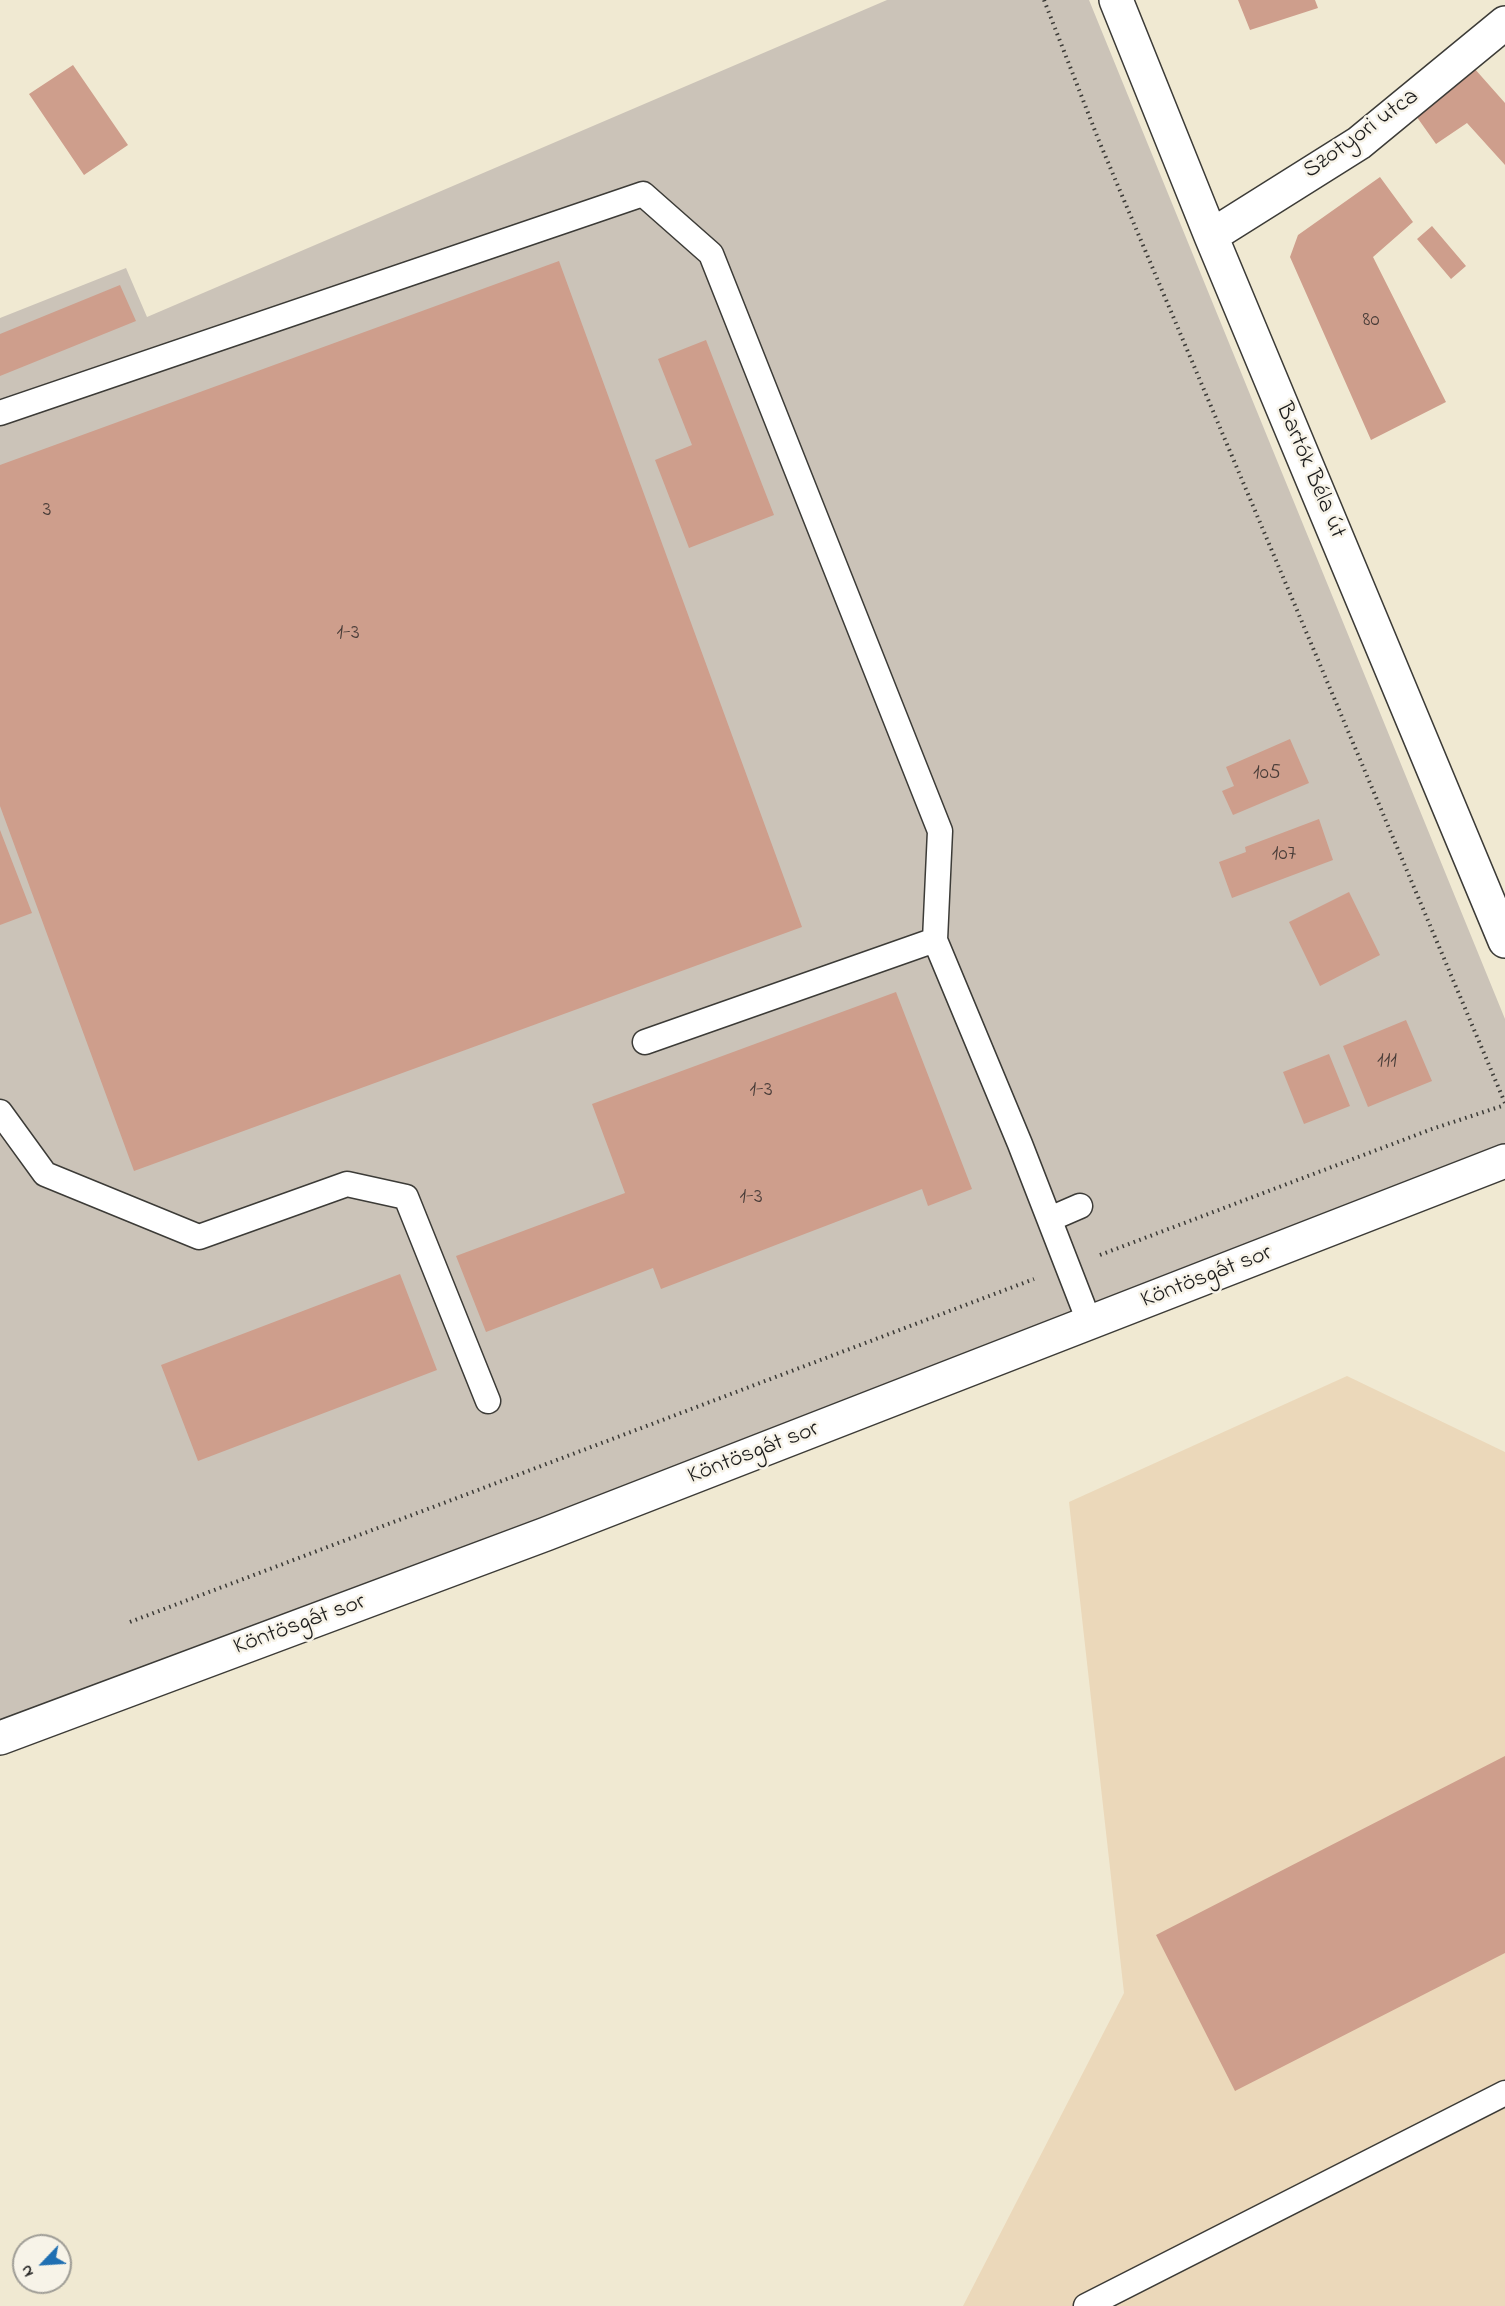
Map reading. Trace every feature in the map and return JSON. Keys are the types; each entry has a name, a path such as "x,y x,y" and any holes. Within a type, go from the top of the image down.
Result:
{"street":[{"name":"Bartók Béla út","path":"1116,0 1211,236 1505,941"},
{"name":"Szotyori utca","path":"1211,236 1359,143 1505,23"},
{"name":"Köntösgát sor","path":"0,1738 546,1534 1505,1161"}],"lane":[{"path":"0,413 643,194 711,254 940,831 935,940 1050,1219 1090,1324"},
{"path":"645,1042 935,940"},
{"path":"0,1112 45,1174 199,1237 347,1184 406,1197 488,1401"},
{"path":"1050,1219 1080,1206"},
{"path":"1086,2306 1505,2093"}],"path":[{"path":"130,1622 1432,1129 1505,1104 1099,141 1044,0"}],"shaded area":[{"path":"887,0 1089,0 1505,1019 1505,1149 0,1726 0,318 126,268 147,317"},
{"path":"1347,1376 1505,1452 1505,2306 963,2306 1124,1993 1069,1502"}],"building":[{"path":"1238,0 1315,0 1318,8 1250,30"},
{"path":"73,65 128,145 84,175 29,94"},
{"path":"1474,68 1505,103 1505,165 1467,123 1436,144 1414,113"},
{"path":"1380,177 1413,222 1373,257 1446,402 1371,440 1290,257 1298,235"},
{"path":"1432,226 1466,266 1451,279 1417,239"},
{"path":"559,261 802,927 134,1171 0,806 0,465"},
{"path":"120,285 136,321 0,376 0,334"},
{"path":"706,340 774,515 689,548 655,460 692,445 658,359"},
{"path":"1290,739 1309,783 1233,815 1222,791 1234,786 1226,767"},
{"path":"1319,819 1333,860 1232,898 1219,862 1246,852 1245,847"},
{"path":"0,830 32,913 0,925"},
{"path":"1349,892 1380,955 1320,986 1289,922"},
{"path":"896,992 972,1189 928,1206 922,1189 661,1289 653,1268 486,1332 456,1256 625,1193 592,1104"},
{"path":"1406,1020 1432,1081 1368,1107 1343,1046"},
{"path":"1329,1054 1350,1106 1304,1124 1283,1072"},
{"path":"400,1274 437,1370 198,1461 161,1365"},
{"path":"1505,1756 1505,1953 1235,2091 1156,1935"}]}
